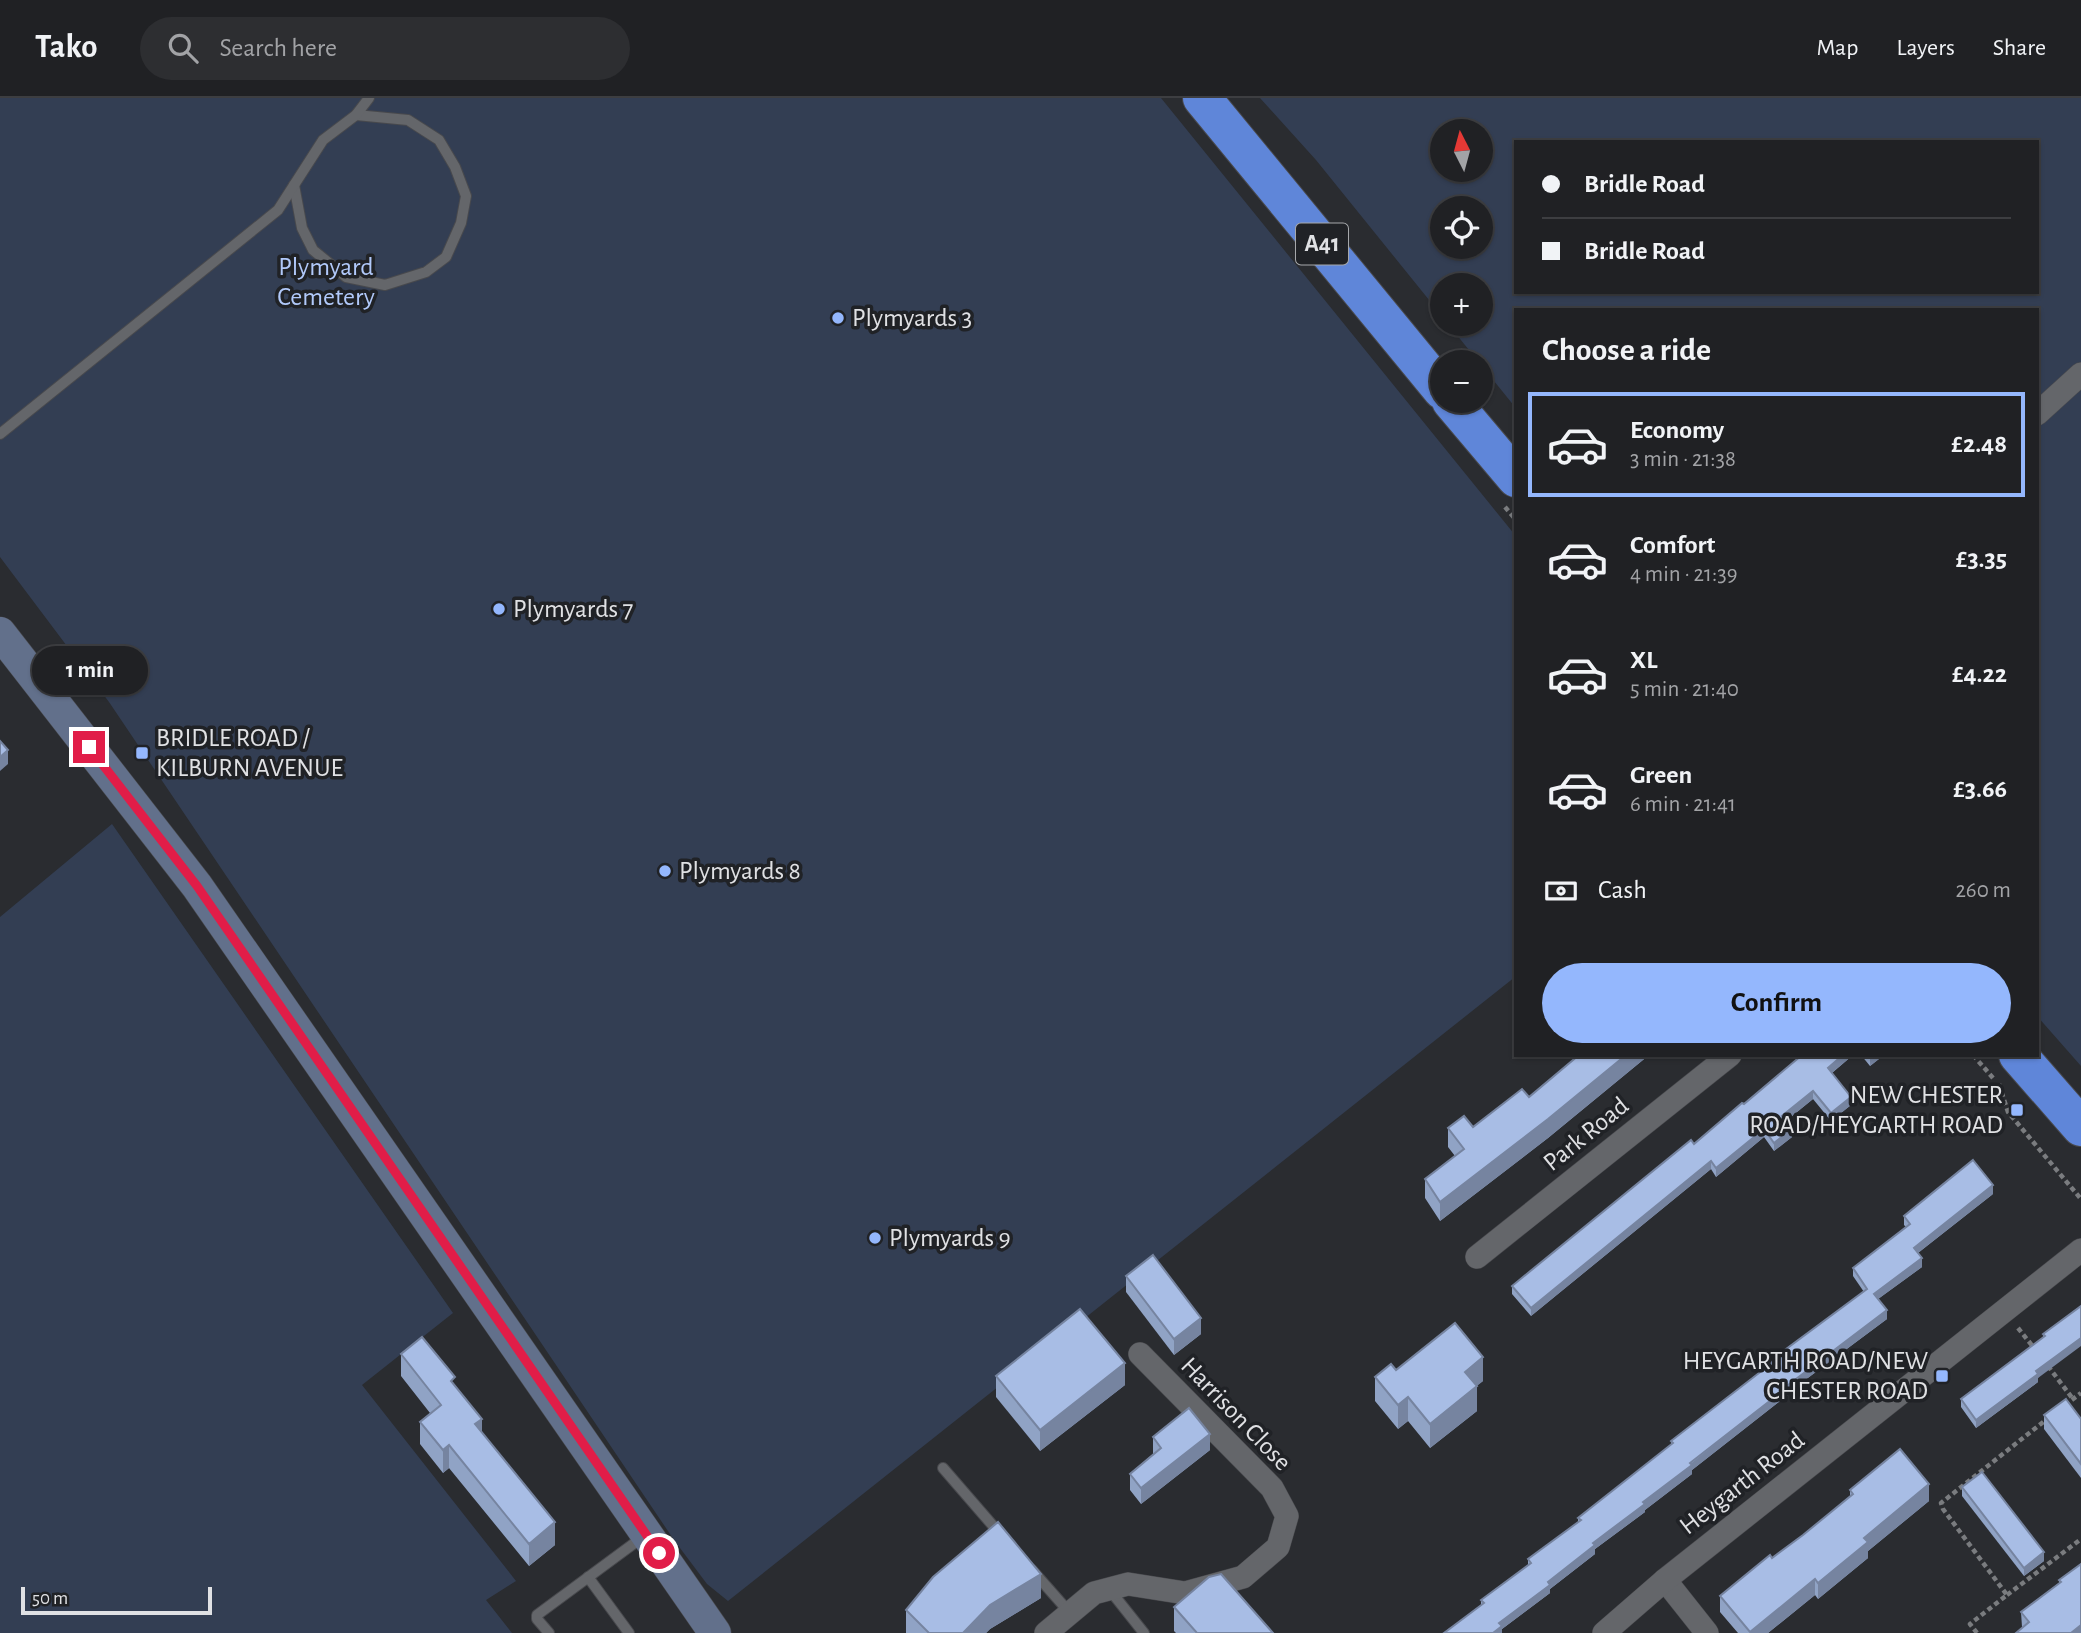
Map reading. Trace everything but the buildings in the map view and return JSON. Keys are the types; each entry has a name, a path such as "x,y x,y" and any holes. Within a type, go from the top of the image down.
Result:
{"highway":[{"name":"A41","path":"1202,98 1430,375"},
{"path":"1461,413 1514,476"},
{"path":"2020,1057 2081,1127"}],"street":[{"path":"2039,412 2081,374"},
{"path":"4,646 197,886 715,1633"},
{"name":"Park Road","path":"1477,1257 1728,1057"},
{"name":"Heygarth Road","path":"1604,1633 1665,1580 2081,1250"},
{"name":"Harrison Close","path":"1046,1633 1094,1593 1128,1584 1185,1592 1243,1577 1278,1547 1287,1516 1272,1488 1140,1354"},
{"path":"1665,1580 1707,1633"}],"lane":[{"path":"0,434 278,210 323,140 356,115 369,98"},
{"path":"294,185 302,228 313,250 346,277 385,285 426,272 446,257 461,223 467,196 455,167 439,140 408,120 356,115"},
{"path":"943,1468 1006,1540"},
{"path":"549,1633 537,1619 537,1615 646,1535"},
{"path":"1024,1561 1070,1613"},
{"path":"588,1577 629,1633"},
{"path":"1109,1590 1144,1633"}],"path":[{"path":"1975,1057 2001,1086 2008,1112 2081,1199"},
{"path":"2006,1310 2036,1351"},
{"path":"2044,1360 2073,1399"},
{"path":"2062,1408 2081,1393"},
{"path":"2007,1595 1942,1510 1941,1503 2051,1416"},
{"path":"1977,1633 1970,1624 2081,1539"}],"green space":[{"name":"Plymyard Cemetery","path":"0,98 1161,98 1514,534 1514,978 728,1601 707,1584 674,1540 109,702 0,557"},
{"path":"1260,98 2081,98 2081,1066 2039,1018 2039,308 1514,308 1514,406 1493,380 1493,350 1469,350 1458,336 1493,336 1493,273 1430,273 1430,301 1316,160"},
{"path":"112,824 453,1313 362,1385 516,1581 486,1600 512,1633 0,1633 0,917"}],"place":[{"name":"Plymyards 3","path":"838,318"},
{"name":"Plymyards 7","path":"499,609"},
{"name":"BRIDLE ROAD / KILBURN AVENUE","path":"142,753"},
{"name":"Plymyards 8","path":"665,871"},
{"name":"NEW CHESTER ROAD/HEYGARTH ROAD","path":"2017,1110"},
{"name":"Plymyards 9","path":"875,1238"},
{"name":"HEYGARTH ROAD/NEW CHESTER ROAD","path":"1942,1376"}],"route":[{"path":"89,747 197,886 659,1553"}]}
